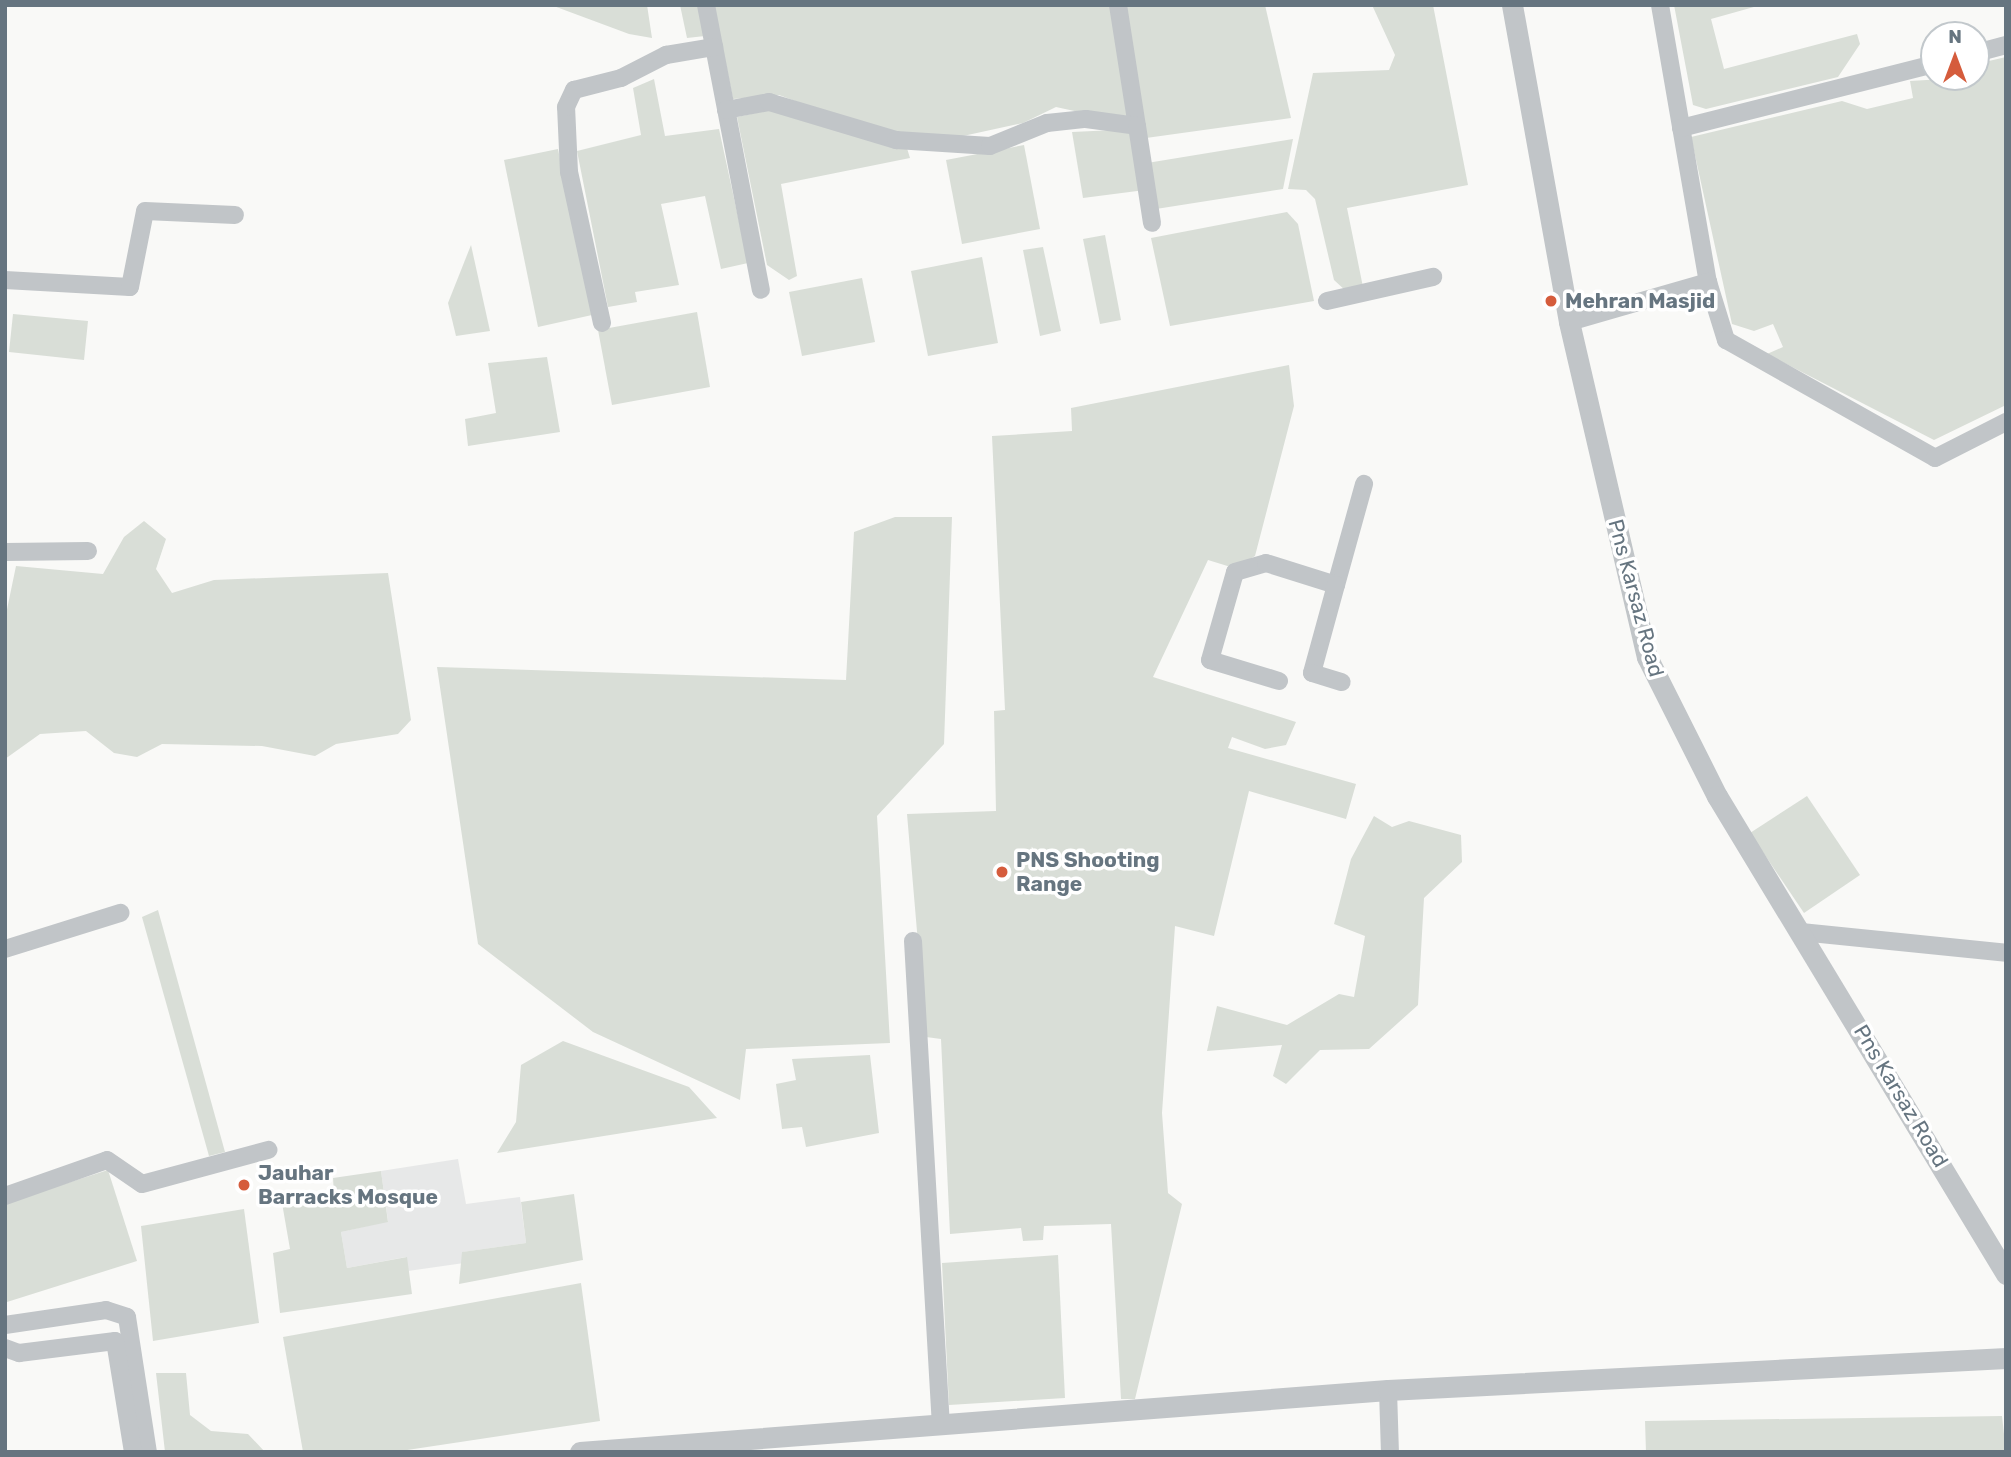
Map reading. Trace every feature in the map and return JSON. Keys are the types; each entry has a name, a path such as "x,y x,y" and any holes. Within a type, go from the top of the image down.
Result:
{"street":[{"path":"706,5 761,290"},
{"path":"1118,5 1152,223"},
{"name":"Pns Karsaz Road","path":"1512,5 1569,322 1647,657 1717,796 2006,1274"},
{"path":"1660,5 1708,282 1726,340 1935,458 2006,422"},
{"path":"602,323 569,172 566,107 575,90 621,78 666,55 714,47"},
{"path":"1681,128 1920,68"},
{"path":"726,110 769,102 896,140 990,146 1048,123 1086,119 1137,126"},
{"path":"5,280 130,286 145,211 235,215"},
{"path":"1327,301 1433,277"},
{"path":"1569,322 1708,282"},
{"path":"1342,682 1312,673 1364,484"},
{"path":"5,552 88,551"},
{"path":"1279,681 1210,660 1235,572 1266,563 1336,585"},
{"path":"5,948 120,914"},
{"path":"1801,932 2006,953"},
{"path":"913,941 942,1420"},
{"path":"5,1196 107,1160 142,1184 268,1150"},
{"path":"5,1325 106,1310 127,1317 148,1452"},
{"path":"5,1348 19,1353 115,1341 133,1452"},
{"path":"580,1452 942,1420 1388,1391 2006,1358"},
{"path":"1388,1391 1390,1452"}],"shaded area":[{"path":"551,5 647,5 652,38 629,34"},
{"path":"680,5 699,5 705,36 687,38"},
{"path":"714,5 1113,5 1134,124 1056,107 1023,123 963,136 918,136 879,132 779,95 733,99"},
{"path":"1124,5 1265,5 1291,118 1146,138"},
{"path":"1372,5 1433,5 1468,185 1347,208 1363,287 1346,291 1334,280 1315,199 1306,190 1288,189 1313,73 1389,70 1395,55"},
{"path":"1674,5 1761,5 1711,19 1724,69 1857,34 1860,44 1838,77 1706,109 1693,105"},
{"path":"2006,57 2006,405 1934,440 1767,354 1783,347 1773,324 1754,331 1732,324 1691,137 1842,101 1867,109 1913,98 1910,81 1920,80 1920,91 1990,91 1990,61"},
{"path":"654,79 665,136 719,129 748,263 721,269 705,196 661,204 679,285 635,292 637,302 608,307 577,151 641,135 633,88"},
{"path":"774,109 906,145 910,158 781,184 797,276 789,280 767,265 737,117"},
{"path":"1136,129 1145,190 1083,198 1072,132"},
{"path":"1293,139 1283,189 1156,209 1147,163"},
{"path":"1024,145 1040,229 962,244 946,160"},
{"path":"558,149 592,315 538,327 504,160"},
{"path":"1287,212 1298,224 1314,301 1170,326 1151,238"},
{"path":"1105,235 1121,320 1100,324 1083,239"},
{"path":"471,245 490,331 456,336 448,303"},
{"path":"1043,247 1061,331 1040,336 1023,250"},
{"path":"982,257 998,343 928,356 911,271"},
{"path":"862,278 875,342 802,356 789,292"},
{"path":"697,312 710,387 612,405 598,330"},
{"path":"13,314 88,321 84,360 9,352"},
{"path":"547,357 560,432 468,446 465,419 496,413 488,363"},
{"path":"1289,365 1294,406 1255,556 1234,568 1208,560 1153,677 1296,722 1286,745 1265,749 1232,737 1228,748 1356,784 1346,819 1249,791 1214,936 1175,926 1162,1113 1168,1193 1182,1204 1135,1399 1121,1399 1111,1224 1044,1226 1043,1240 1023,1241 1021,1228 950,1234 941,1039 926,1037 907,814 996,811 994,711 1005,710 992,436 1072,431 1071,408"},
{"path":"895,517 952,517 944,744 877,816 890,1043 746,1049 740,1100 593,1032 478,944 437,667 846,680 854,532"},
{"path":"144,521 166,539 156,569 172,593 214,580 388,573 411,720 398,734 336,744 315,756 262,746 162,744 137,757 114,753 86,731 40,734 5,759 5,619 16,566 103,574 124,537"},
{"path":"1807,796 1860,875 1804,913 1750,833"},
{"path":"1374,816 1392,827 1409,821 1461,835 1462,862 1424,898 1418,1005 1369,1049 1320,1050 1286,1084 1273,1076 1282,1045 1207,1051 1217,1006 1287,1025 1339,994 1354,997 1365,936 1334,924 1351,859"},
{"path":"158,910 225,1152 209,1156 142,917"},
{"path":"563,1041 689,1087 717,1118 497,1153 516,1122 521,1065"},
{"path":"870,1055 879,1133 806,1147 802,1127 782,1129 776,1084 796,1080 792,1059"},
{"path":"458,1159 466,1204 520,1197 526,1243 463,1252 464,1263 408,1271 406,1257 347,1268 341,1232 388,1221 381,1171"},
{"path":"108,1170 137,1261 7,1302 5,1203"},
{"path":"381,1171 388,1222 341,1232 347,1268 407,1257 412,1294 280,1313 273,1253 290,1249 282,1203 334,1194 333,1178"},
{"path":"574,1194 583,1260 459,1284 462,1252 526,1243 521,1202"},
{"path":"244,1209 259,1323 153,1341 141,1226"},
{"path":"1058,1255 1065,1398 949,1405 942,1263"},
{"path":"581,1283 600,1421 394,1452 303,1452 283,1337"},
{"path":"156,1373 186,1373 190,1415 211,1431 248,1434 265,1452 165,1452"},
{"path":"2002,1416 2006,1452 1646,1452 1645,1421"}],"place":[{"name":"Mehran Masjid","path":"1551,301"},
{"name":"PNS Shooting Range","path":"1002,872"},
{"name":"Jauhar Barracks Mosque","path":"244,1185"}]}
